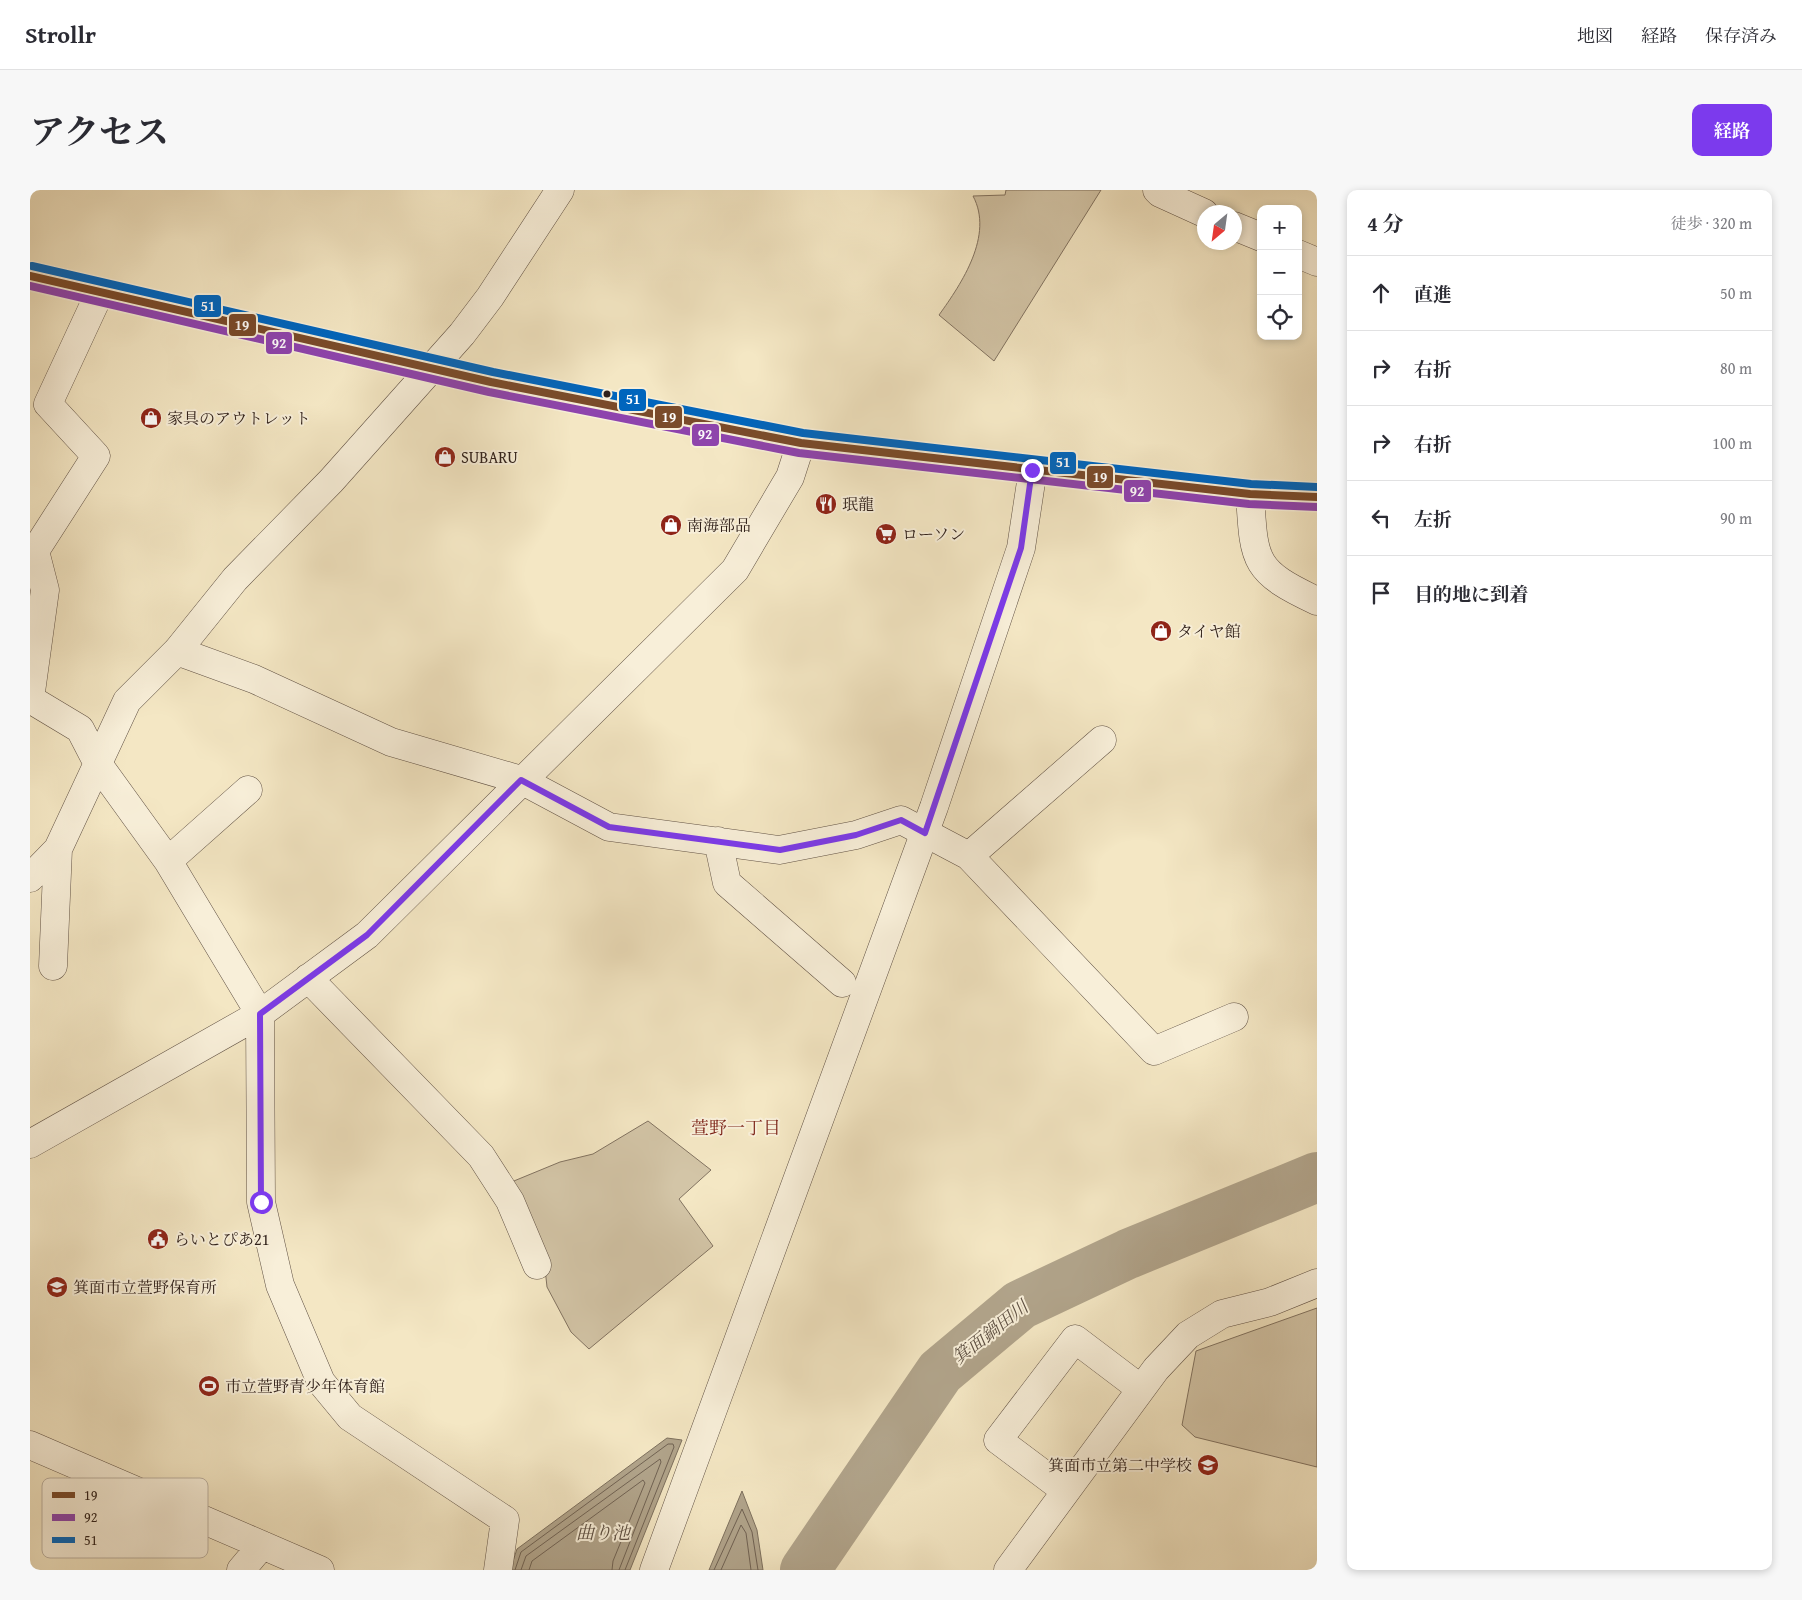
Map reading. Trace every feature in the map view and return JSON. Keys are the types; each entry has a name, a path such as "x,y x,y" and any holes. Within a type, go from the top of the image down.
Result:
{"highway":[{"path":"30,276 430,368 801,443 1250,494 1317,496"}],"street":[{"path":"30,878 58,849 127,702 177,651 235,579 331,481 462,334 490,297 560,190"},
{"path":"1157,190 1197,210"},
{"path":"1242,229 1257,235"},
{"path":"1302,256 1317,262"},
{"path":"100,292 48,404 96,456 36,550 45,590 30,699 80,729 98,764 168,861 260,1014 261,1202 280,1285 321,1382 350,1418 505,1520 498,1570"},
{"path":"30,1144 260,1014 367,935 521,780 735,570 790,477 801,443"},
{"path":"654,1570 925,833 1021,548 1032,470"},
{"path":"1250,494 1253,543 1258,560 1283,585 1317,601"},
{"path":"177,651 254,679 391,742 521,780 609,827 780,850 856,835 901,820 969,856 1154,1051 1234,1017"},
{"path":"969,856 1102,740"},
{"path":"168,861 248,790"},
{"path":"718,842 727,882 842,983"},
{"path":"53,966 58,849"},
{"path":"308,978 481,1156 510,1202 537,1265"},
{"path":"1008,1570 1156,1369 1188,1335 1222,1314 1270,1302 1317,1283"},
{"path":"1066,1491 998,1440 1075,1339 1141,1389"},
{"path":"30,1445 107,1478"},
{"path":"208,1521 320,1570"},
{"path":"241,1570 262,1544"}],"shaded area":[{"path":"1006,190 1101,190 994,361 939,315 965,274 978,242 980,227 979,211 973,196 1005,195"},
{"path":"648,1121 711,1170 679,1199 713,1246 589,1349 571,1332 547,1287 544,1259 509,1183 560,1162 593,1154"},
{"path":"1317,1308 1317,1467 1195,1437 1182,1425 1196,1351"}],"water":[{"name":"曲り池","path":"667,1438 682,1440 630,1570 510,1570 517,1549"},
{"path":"742,1491 757,1530 763,1570 709,1570"}],"waterway":[{"name":"箕面鍋田川","path":"805,1570 940,1372 1020,1305 1128,1254 1317,1177"}],"transit line":[{"name":"51","path":"32,266 493,372 803,433 1251,484 1317,487"},
{"name":"19","path":"30,276 491,382 801,443 1250,494 1317,497"},
{"name":"92","path":"30,286 489,392 799,453 1249,504 1317,507"}],"place":[{"name":"家具のアウトレット","path":"151,418"},
{"name":"SUBARU","path":"445,457"},
{"name":"珉龍","path":"826,504"},
{"name":"南海部品","path":"671,525"},
{"name":"ローソン","path":"886,534"},
{"name":"タイヤ館","path":"1161,631"},
{"name":"らいとぴあ21","path":"158,1239"},
{"name":"箕面市立萱野保育所","path":"57,1287"},
{"name":"市立萱野青少年体育館","path":"209,1386"},
{"name":"箕面市立第二中学校","path":"1208,1465"}],"district":[{"name":"萱野一丁目","path":"736,1127"}],"route":[{"path":"261,1202 260,1014 367,935 521,780 609,827 780,850 856,835 901,820 925,833 1021,548 1032,470"}]}
